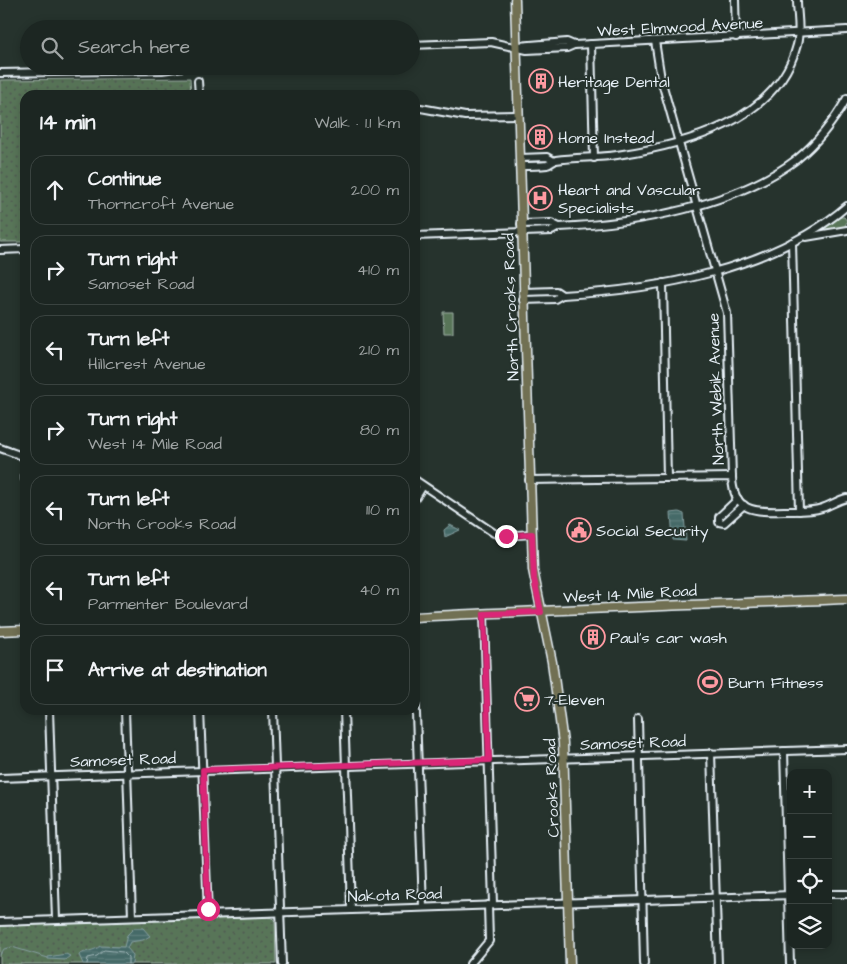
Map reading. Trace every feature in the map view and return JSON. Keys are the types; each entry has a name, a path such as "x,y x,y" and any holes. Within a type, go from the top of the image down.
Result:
{"main road":[{"name":"North Crooks Road","path":"515,0 529,480 534,579 541,612"},
{"name":"West 14 Mile Road","path":"420,617 633,606 847,599"},
{"name":"Crooks Road","path":"541,612 552,662 564,758 570,964"},
{"path":"0,631 20,630"}],"street":[{"path":"735,0 736,37"},
{"path":"520,162 548,165 554,160 594,158 639,151 679,141 735,120 760,103 774,89 788,68 797,46 797,0"},
{"name":"West Elmwood Avenue","path":"420,45 483,42 516,46 567,42 574,45 847,30"},
{"name":"North Webik Avenue","path":"655,41 658,68 716,270 728,319 732,476 734,491 738,499"},
{"path":"591,44 594,158"},
{"path":"0,73 20,73"},
{"path":"198,81 199,90"},
{"path":"420,236 521,228 552,230 559,227 612,223 697,204 751,185 792,162 820,137 847,98"},
{"path":"420,107 465,116 518,115"},
{"path":"523,296 555,299 562,295 604,292 662,283 716,270 802,238 846,210"},
{"path":"802,238 847,230"},
{"path":"792,242 799,511"},
{"path":"0,250 20,249"},
{"path":"662,283 667,478"},
{"path":"0,448 20,456"},
{"path":"529,480 732,476"},
{"path":"420,484 494,533 503,536 532,534"},
{"path":"420,491 423,486"},
{"path":"744,505 724,523 719,522 719,517 738,499 744,505 761,512 799,511 821,508 847,498"},
{"path":"470,964 489,942 491,904 484,614"},
{"path":"48,715 56,920"},
{"path":"125,715 132,917"},
{"path":"200,715 208,915"},
{"path":"273,715 282,964"},
{"path":"344,715 351,909"},
{"path":"416,715 423,907"},
{"path":"638,718 644,964"},
{"name":"Samoset Road","path":"0,778 847,749"},
{"path":"784,751 788,859"},
{"path":"711,753 718,964"},
{"path":"832,894 847,894"},
{"name":"Nakota Road","path":"0,922 787,895"},
{"path":"789,904 790,964"}],"green space":[{"path":"190,78 191,90 20,90 20,242 0,242 0,80"},
{"path":"839,217 844,217 847,221 845,227 819,231"},
{"path":"443,312 453,312 453,333 444,333"},
{"path":"270,917 275,920 276,964 0,964 0,926"}],"water":[{"path":"679,512 684,514 686,541 673,540 671,513"},
{"path":"450,525 460,530 445,537 444,530"},
{"path":"134,928 143,928 150,936 143,940 130,942 127,948 133,955 132,964 83,964 79,955 84,952 100,946 124,947 127,935"},
{"path":"66,954 70,956 65,960 48,959 48,957"}],"waterway":[{"path":"0,955 4,949 12,947 48,958"}],"place":[{"name":"Heritage Dental","path":"541,81"},
{"name":"Home Instead","path":"540,137"},
{"name":"Heart and Vascular Specialists","path":"540,198"},
{"name":"Social Security","path":"579,530"},
{"name":"Paul's car wash","path":"593,637"},
{"name":"Burn Fitness","path":"710,682"},
{"name":"7-Eleven","path":"527,699"}],"route":[{"path":"208,909 203,770 489,760 484,614 541,612 535,588 532,534 506,536"}]}
